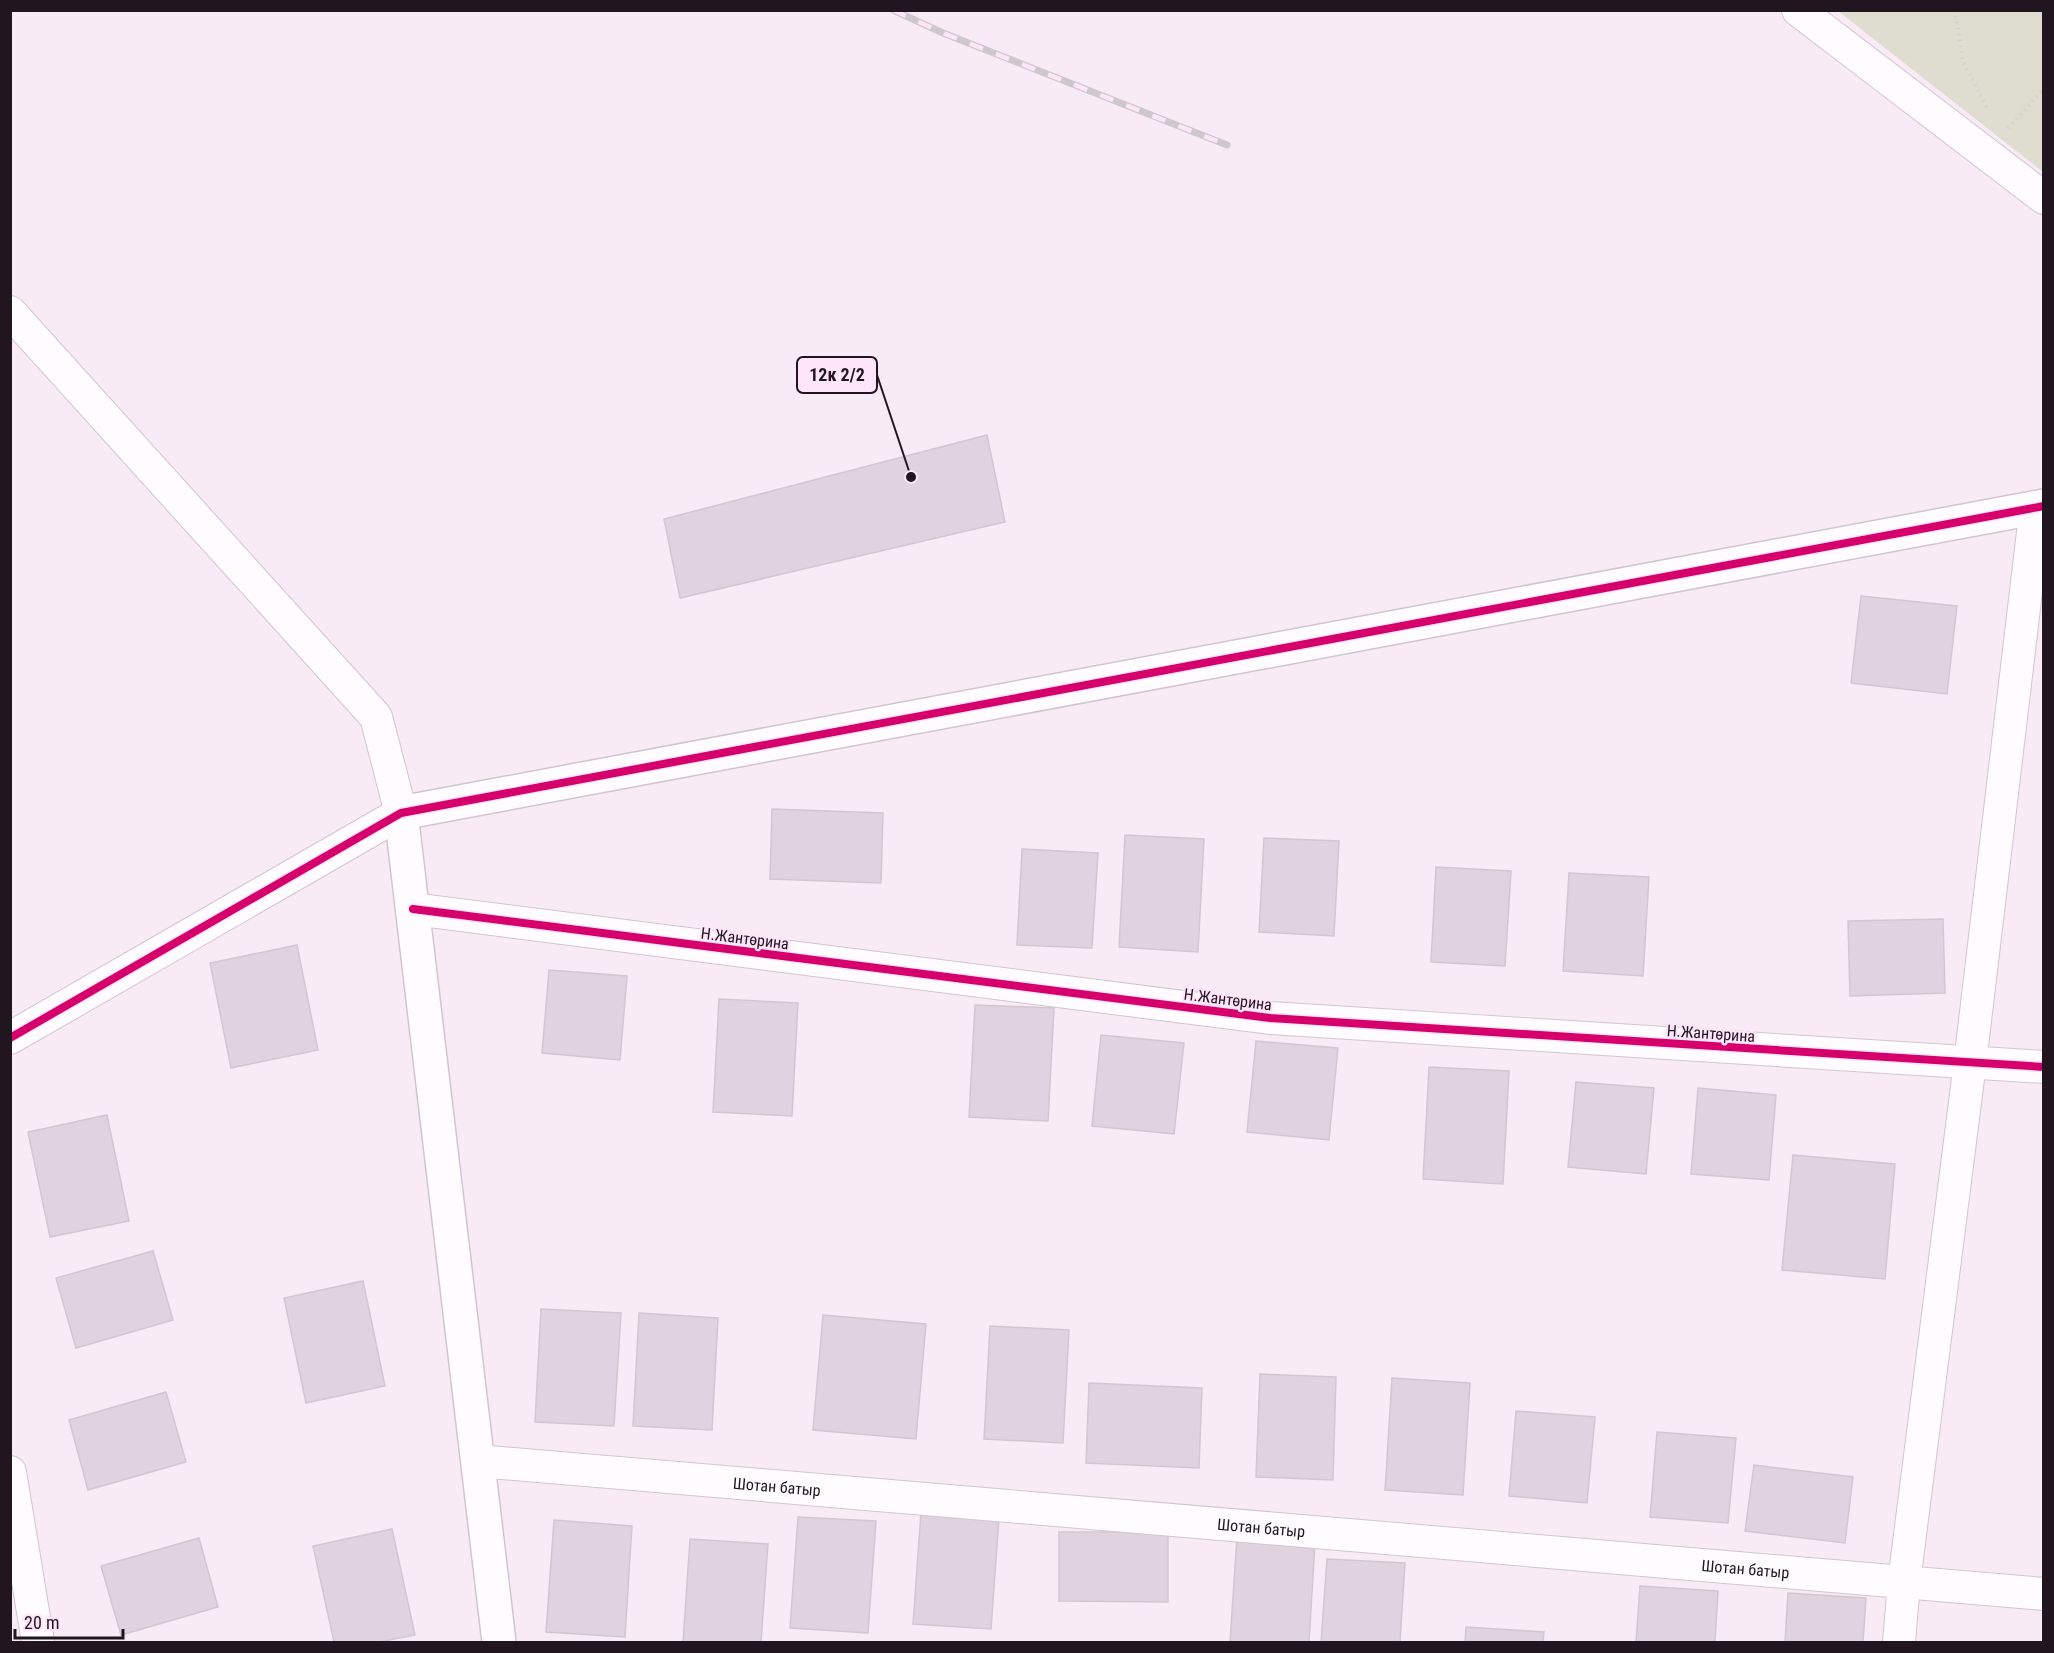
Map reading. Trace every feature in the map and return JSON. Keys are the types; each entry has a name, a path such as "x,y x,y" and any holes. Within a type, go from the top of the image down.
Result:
{"street":[{"path":"1798,10 2043,198"},
{"path":"10,312 376,717 401,813 499,1642"},
{"path":"10,1038 401,813 2040,506 1904,1582 1899,1642"},
{"name":"Н.Жантөрина","path":"413,909 1270,1018 2043,1067"},
{"name":"Шотан батыр","path":"478,1461 2043,1594"},
{"path":"10,1472 36,1641"}],"path":[{"path":"1955,10 1963,62 1985,106 1993,114"},
{"path":"2008,128 2043,89"},
{"path":"2000,121 2014,135"}],"shaded area":[{"path":"1838,11 2043,11 2043,172"}],"building":[{"path":"987,435 1005,522 680,598 664,519"},
{"path":"1861,596 1957,606 1947,694 1851,683"},
{"path":"772,809 883,813 881,883 770,879"},
{"path":"1125,835 1204,839 1198,952 1119,947"},
{"path":"1264,838 1339,841 1334,936 1259,932"},
{"path":"1022,849 1098,853 1092,948 1017,945"},
{"path":"1436,867 1511,871 1505,966 1431,962"},
{"path":"1569,873 1649,877 1643,976 1563,971"},
{"path":"1943,919 1945,993 1850,996 1848,921"},
{"path":"297,945 318,1050 231,1068 210,963"},
{"path":"549,970 627,976 620,1060 542,1053"},
{"path":"719,999 798,1003 792,1116 713,1112"},
{"path":"975,1005 1054,1008 1048,1121 969,1117"},
{"path":"1101,1035 1184,1043 1174,1134 1092,1126"},
{"path":"1256,1041 1338,1048 1329,1140 1247,1132"},
{"path":"1429,1067 1509,1071 1503,1184 1423,1179"},
{"path":"1576,1082 1654,1088 1646,1174 1568,1167"},
{"path":"1698,1088 1776,1095 1769,1180 1691,1174"},
{"path":"107,1115 129,1221 50,1237 28,1132"},
{"path":"1793,1155 1895,1164 1885,1279 1782,1270"},
{"path":"153,1251 173,1320 76,1348 56,1278"},
{"path":"363,1281 385,1386 306,1403 284,1298"},
{"path":"541,1309 621,1313 614,1426 535,1422"},
{"path":"639,1313 718,1318 712,1430 633,1426"},
{"path":"823,1315 926,1324 916,1439 813,1430"},
{"path":"990,1326 1069,1330 1063,1443 984,1439"},
{"path":"1260,1374 1336,1377 1333,1480 1256,1477"},
{"path":"1392,1378 1470,1383 1463,1495 1385,1490"},
{"path":"1089,1383 1202,1388 1199,1468 1086,1463"},
{"path":"166,1392 186,1462 88,1490 69,1420"},
{"path":"1516,1411 1595,1417 1587,1503 1509,1496"},
{"path":"1657,1432 1736,1438 1728,1523 1650,1517"},
{"path":"1754,1465 1853,1477 1845,1543 1745,1531"},
{"path":"921,1512 999,1518 991,1629 913,1624"},
{"path":"798,1517 876,1521 868,1633 790,1628"},
{"path":"554,1520 632,1526 625,1637 546,1632"},
{"path":"392,1529 415,1635 379,1642 334,1642 313,1546"},
{"path":"1059,1532 1168,1532 1168,1602 1059,1601"},
{"path":"1237,1537 1315,1542 1309,1642 1230,1642"},
{"path":"199,1538 218,1607 121,1635 101,1566"},
{"path":"690,1539 768,1544 761,1642 683,1642"},
{"path":"1327,1559 1405,1563 1400,1642 1321,1642"},
{"path":"1640,1586 1718,1591 1715,1642 1636,1642"},
{"path":"1788,1593 1866,1598 1863,1642 1785,1642"},
{"path":"1466,1627 1544,1632 1543,1642 1465,1642"}],"railway":[{"path":"893,10 943,33 1227,145"}],"cycle path":[{"path":"10,1038 401,813 2044,506"},
{"path":"413,909 1270,1018 2044,1067"}],"place":[{"name":"12к 2/2","path":"911,477"}]}
